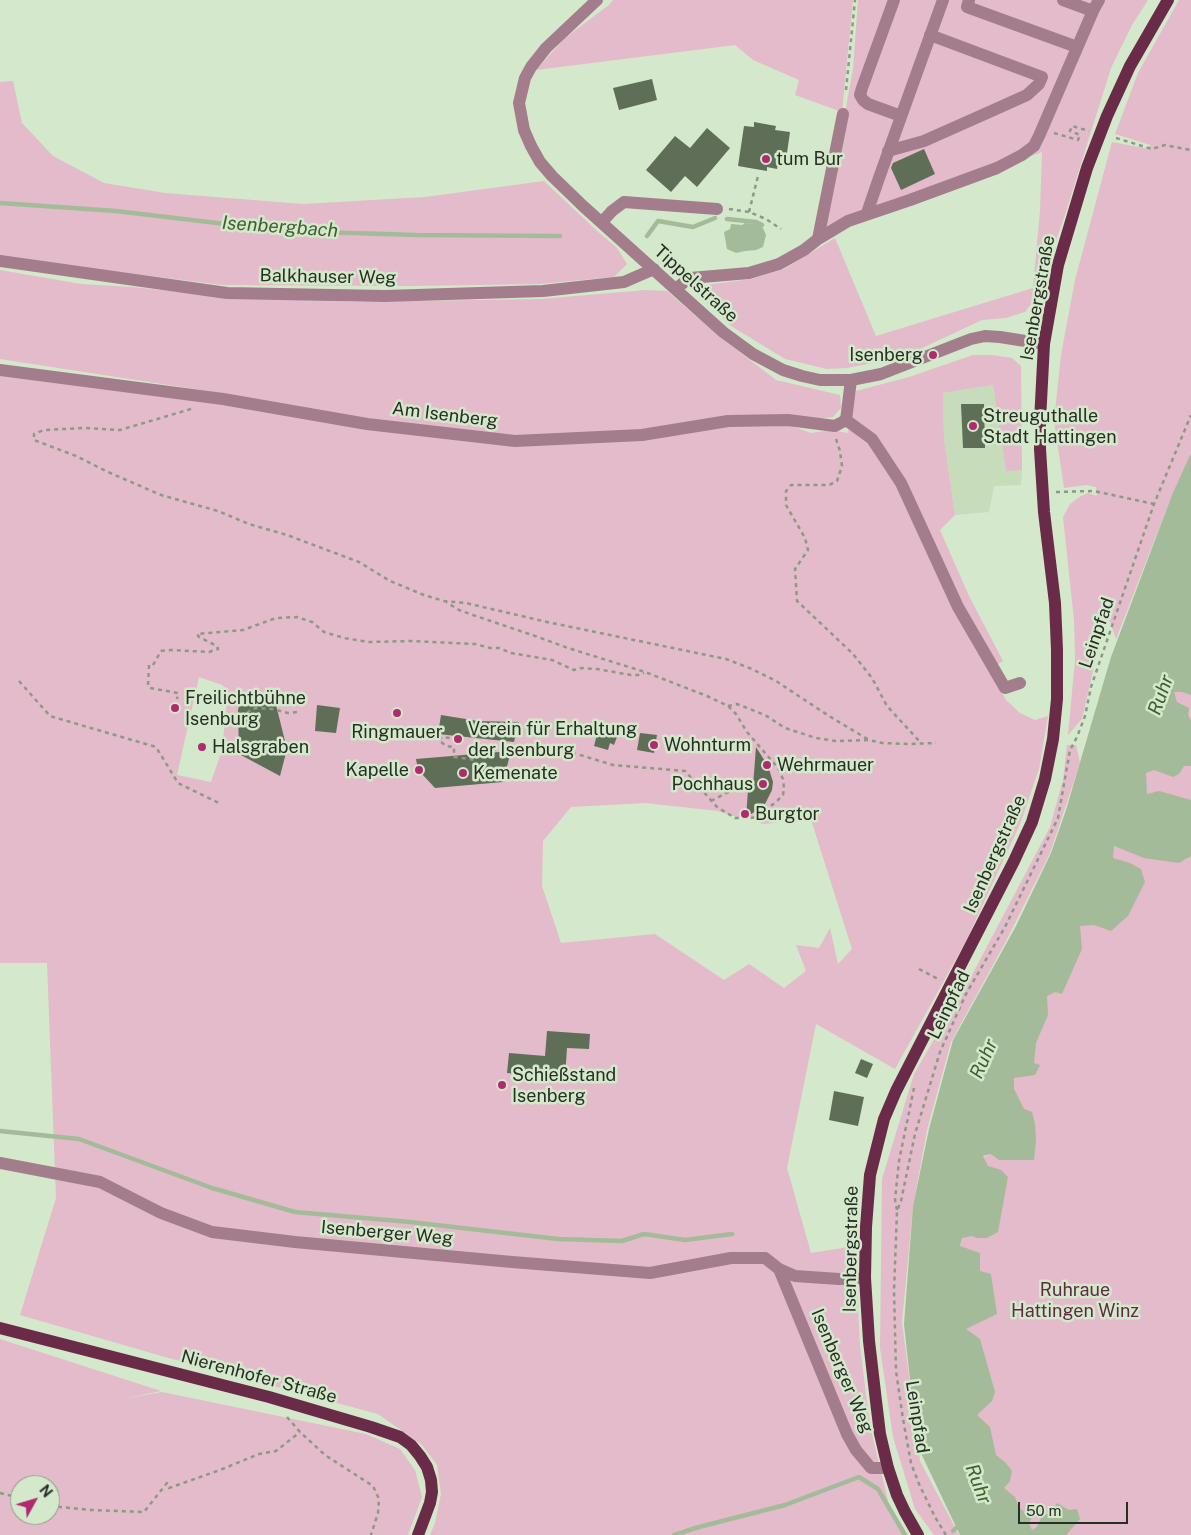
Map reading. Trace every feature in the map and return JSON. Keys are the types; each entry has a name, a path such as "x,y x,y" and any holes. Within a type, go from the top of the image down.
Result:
{"main road":[{"name":"Isenbergstraße","path":"918,1535 901,1504 888,1468 880,1434 869,1340 865,1278 866,1218 870,1175 884,1120 910,1064 1032,822 1050,760 1057,699 1057,650 1055,603 1042,493 1040,421 1044,344 1058,265 1088,168 1107,116 1130,66 1168,0"},
{"name":"Nierenhofer Straße","path":"0,1328 269,1397 400,1437 411,1445 420,1456 427,1467 431,1480 430,1504 418,1535"}],"street":[{"name":"Tippelstraße","path":"597,0 546,48 525,78 520,103 524,130 540,162 558,182 723,332 753,354 782,370 820,380 851,380 881,374 985,336 1044,344"},
{"path":"894,0 860,95 868,104 901,116"},
{"path":"867,213 943,0"},
{"path":"969,0 967,7 1077,47"},
{"path":"675,289 690,278 749,273 779,264 848,221 997,168 1022,155 1034,146 1096,5 1063,0"},
{"path":"888,151 924,140 988,113 1027,95 1040,84 1042,76 930,36"},
{"path":"818,239 843,114"},
{"path":"602,222 624,202 717,208"},
{"name":"Balkhauser Weg","path":"0,260 226,293 386,296 543,291 624,282 654,269"},
{"name":"Am Isenberg","path":"0,370 223,399 367,424 514,441 642,435 728,420 754,419 840,423"},
{"path":"851,380 840,423 872,440 901,482 958,607 1005,688 1020,683"},
{"name":"Isenberger Weg","path":"0,1162 100,1182 161,1213 212,1232 295,1242 502,1261 650,1272 731,1258 765,1258 779,1269 796,1276 839,1279 865,1278"},
{"name":"Isenberger Weg","path":"779,1269 847,1434 856,1450 871,1468 888,1468"}],"path":[{"path":"843,114 855,0"},
{"path":"1034,146 1054,133 1078,140 1080,135 1070,131 1072,126 1089,131"},
{"path":"1116,138 1152,149 1166,145 1191,150"},
{"path":"749,212 758,176"},
{"path":"717,208 749,212 766,219 781,229"},
{"path":"195,408 120,430 84,428 44,430 34,434 34,440 76,456 128,482 161,495 218,511 249,524 287,535 359,562 398,585 444,601 459,610 568,648 645,672 708,696 728,706 736,714 747,732 778,768 783,778 783,795 756,817 735,818 717,807 685,771 613,765 577,754 511,753 494,749 476,751 476,760 454,757 454,747 446,746 435,737"},
{"name":"Leinpfad","path":"946,1535 919,1484 912,1463 903,1419 896,1371 894,1291 898,1211 915,1134 940,1052 966,994 1005,927 1058,818 1070,750 1085,716 1091,687 1154,504 1191,415"},
{"path":"840,423 834,433 840,450 842,466 837,481 829,485 791,485 786,490 786,506 805,538 808,550 795,569 797,602 854,654 872,678 888,706 921,743"},
{"path":"1042,493 1094,491 1154,504"},
{"path":"444,601 466,603 726,660 752,669 776,681 869,740"},
{"path":"154,665 161,651 209,652 218,649 218,646 199,637 197,634 243,630 276,618 297,617 312,622 324,632 344,638 386,643 410,641 475,644 552,660 574,670 597,668 631,675 645,672"},
{"path":"149,665 148,686 150,688 178,692 177,699"},
{"path":"19,681 50,716 156,747 178,783 221,804"},
{"path":"728,706 737,704 764,715 785,728 816,738 869,740 882,743 936,743"},
{"path":"247,713 257,708 288,713 297,712"},
{"path":"439,740 442,738 456,739"},
{"path":"711,801 738,787 749,788"},
{"path":"919,969 950,986"},
{"path":"898,1211 895,1200 899,1161 916,1080 910,1064"},
{"path":"60,1507 144,1512 167,1483 169,1488 259,1454 276,1452 300,1432 325,1455 373,1486 379,1499 378,1513 371,1535"}],"shaded area":[{"path":"993,385 1006,470 1022,470 1021,485 994,486 989,512 955,515 944,439 943,393"}],"green space":[{"path":"613,0 853,0 842,112 795,95 799,80 753,60 735,45 536,70 565,38"},
{"path":"858,0 1148,0 1132,25 1111,68 1064,218 1035,299 1025,312 1006,318 982,320 903,357 847,368 827,369 785,359 731,326 690,287 751,279 784,269 835,238 876,336 1033,288 1040,211 1042,152 850,223 824,227 853,69"},
{"path":"1179,0 1191,0 1191,454 1169,503 1116,639 1109,619 1096,658 1082,719 1068,735 1075,660 1074,620 1063,517 1070,504 1081,496 1088,493 1097,496 1096,487 1086,485 1064,488 1054,421 1061,355 1075,280 1112,142 1149,149 1150,145 1115,134 1138,73"},
{"path":"13,81 22,123 53,156 104,183 165,193 303,204 425,197 544,181 617,248 627,264 614,277 540,284 412,286 222,285 0,257 0,82"},
{"path":"0,270 81,284 230,297 356,302 541,299 645,290 667,291 720,337 776,380 840,395 841,408 833,417 818,419 641,432 518,436 368,419 227,394 0,359"},
{"path":"973,355 993,355 1012,358 1021,366 1022,470 1006,471 993,385 943,393 944,439 955,515 940,530 969,596 1003,661 989,670 1006,700 1020,713 1035,720 1048,716 1039,769 1020,824 966,941 895,1069 816,1024 787,1168 811,1253 855,1246 860,1346 870,1426 889,1505 908,1535 430,1535 435,1523 441,1494 437,1465 422,1445 378,1414 165,1357 20,1315 56,1198 47,963 0,963 0,375 231,403 516,445 731,424 789,425 811,433 832,430 848,433 856,391 909,377","holes":["199,677 222,685 228,690 222,750 211,782 177,775","645,803 718,811 736,817 754,817 762,824 774,823 807,807 852,949 838,964 830,928 819,948 796,945 806,971 784,988 749,964 724,980 655,934 561,943 542,886 543,841 571,807"]},
{"name":"Ruhraue Hattingen Winz","path":"1191,647 1191,1535 1023,1535 986,1462 960,1337 960,1246 970,1208 986,1163 983,1157 989,1155 1014,1087 1014,1077 1017,1077 1062,952"},
{"path":"1067,745 1076,745 1080,763 1050,853 1006,941 951,1042 927,1130 913,1206 902,1322 920,1461 959,1535 934,1535 915,1509 893,1437 880,1348 882,1179 914,1074 973,973 1050,827 1063,780"},
{"path":"0,1339 161,1391 123,1399 162,1392 366,1434 400,1449 415,1470 422,1497 408,1535 0,1535"}],"water":[{"path":"745,223 757,224 763,228 766,235 763,247 736,253 727,249 724,232 730,229 731,224 742,225"},
{"name":"Ruhr","path":"1191,453 1191,695 1174,692 1177,702 1189,708 1188,715 1191,721 1191,766 1184,766 1179,774 1173,777 1154,770 1146,773 1147,794 1159,791 1191,800 1191,856 1179,863 1144,858 1114,846 1113,858 1130,863 1141,869 1145,882 1128,916 1111,931 1094,925 1080,926 1082,949 1062,994 1055,992 1047,996 1048,1015 1036,1043 1034,1063 1040,1065 1035,1075 1014,1078 1014,1089 1024,1109 1032,1112 1035,1124 1034,1160 999,1160 991,1154 983,1156 988,1166 1001,1170 1008,1177 998,1232 987,1238 972,1236 962,1238 960,1246 980,1253 980,1271 991,1274 997,1314 966,1329 980,1339 995,1392 992,1401 977,1415 990,1427 996,1455 1012,1471 1010,1481 1004,1488 1015,1497 1019,1508 1032,1517 1029,1523 1032,1530 1037,1527 1042,1516 1052,1512 1057,1503 1069,1510 1077,1509 1080,1519 1066,1535 960,1535 917,1445 904,1324 913,1206 929,1129 953,1040 1016,926 1051,853 1066,810 1111,657 1172,495"}],"building":[{"path":"652,79 657,100 619,110 613,88"},
{"path":"754,122 776,126 775,130 790,132 787,153 780,152 777,169 767,167 767,171 738,166 744,126 754,127"},
{"path":"707,128 730,148 697,187 685,176 671,192 646,170 675,136 690,148"},
{"path":"924,149 935,174 901,190 891,168 893,163"},
{"name":"Streuguthalle Stadt Hattingen","path":"961,404 984,404 985,448 963,448"},
{"path":"253,701 276,705 287,749 280,776 239,754 239,706"},
{"path":"317,705 340,708 336,733 315,731"},
{"path":"441,715 478,721 519,722 514,742 438,734"},
{"path":"599,727 620,729 614,745 610,743 608,750 594,746"},
{"path":"640,733 657,735 654,753 637,750"},
{"path":"756,747 768,766 773,782 772,790 765,804 746,818 748,790 750,786 753,786"},
{"path":"511,751 503,782 435,788 422,774 419,775 416,759"},
{"name":"Schießstand Isenberg","path":"547,1031 590,1034 589,1049 567,1048 565,1077 507,1073 509,1053 545,1056"},
{"path":"861,1059 873,1064 867,1078 855,1073"},
{"path":"834,1091 864,1097 858,1126 829,1120"}],"waterway":[{"name":"Isenbergbach","path":"0,203 116,211 284,231 417,235 560,236"},
{"name":"Isenbergbach","path":"647,236 658,221 693,227 715,218"},
{"name":"Isenbergbach","path":"727,219 756,222 762,225"},
{"path":"0,1131 79,1139 212,1188 295,1212 410,1222 558,1239 622,1241 644,1234 685,1240 732,1234"},
{"path":"674,1535 785,1505 859,1477 878,1489 905,1535"},
{"path":"953,1531 956,1528"}],"place":[{"name":"tum Bur","path":"766,159"},
{"name":"Isenberg","path":"933,355"},
{"name":"Streuguthalle Stadt Hattingen","path":"973,426"},
{"name":"Freilichtbühne Isenburg","path":"175,708"},
{"name":"Ringmauer","path":"397,713"},
{"name":"Verein für Erhaltung der Isenburg","path":"458,739"},
{"name":"Wohnturm","path":"654,745"},
{"name":"Halsgraben","path":"202,747"},
{"name":"Wehrmauer","path":"767,765"},
{"name":"Kapelle","path":"419,770"},
{"name":"Kemenate","path":"463,773"},
{"name":"Pochhaus","path":"763,784"},
{"name":"Burgtor","path":"745,814"},
{"name":"Schießstand Isenberg","path":"502,1085"}]}
